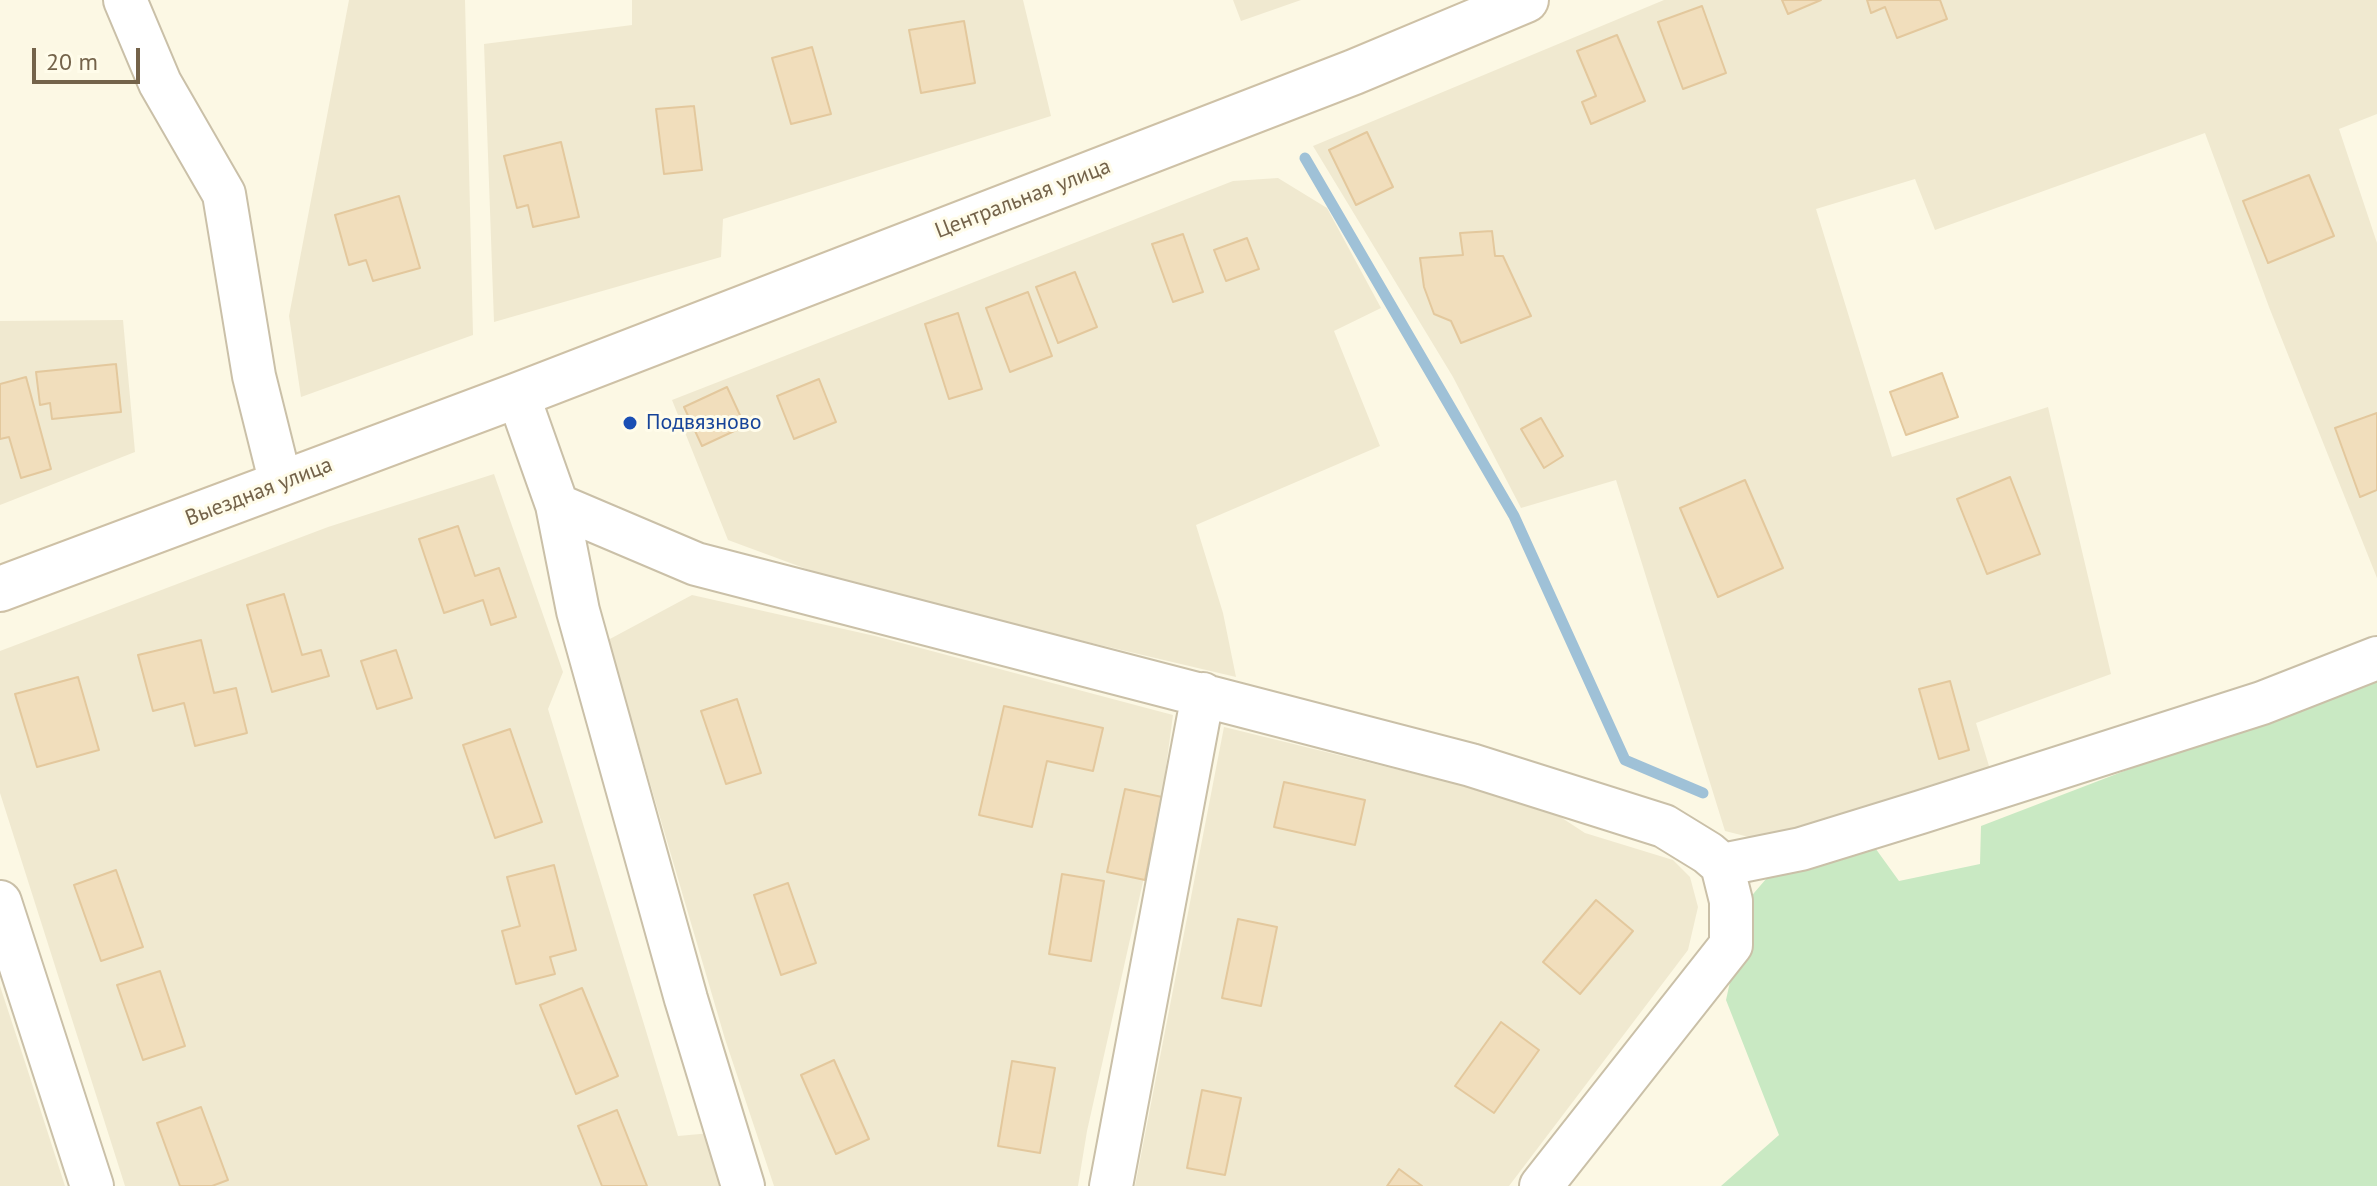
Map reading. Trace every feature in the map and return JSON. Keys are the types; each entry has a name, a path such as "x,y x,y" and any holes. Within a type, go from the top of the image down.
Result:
{"main road":[{"name":"Центральная улица","path":"518,395 1354,72 1526,0"},
{"name":"Выездная улица","path":"0,589 518,395"}],"street":[{"path":"125,0 160,83 224,194 254,376 281,484"},
{"path":"518,395 557,505 578,611 686,999 743,1186"},
{"path":"557,505 696,564 1471,765 1664,826 1708,853 1722,865 1731,901 1731,945 1541,1186"},
{"path":"1722,865 1801,849 1921,812 2262,703 2377,658"},
{"path":"1111,1186 1203,694"},
{"path":"0,902 92,1186"}],"shaded area":[{"path":"349,0 465,0 473,335 301,397 289,316"},
{"path":"632,0 1023,0 1051,116 723,219 721,257 494,322 484,44 632,25"},
{"path":"1233,0 1301,0 1241,21"},
{"path":"1664,0 2377,0 2377,114 2339,129 2377,243 2377,578 2269,307 2205,133 1935,230 1915,179 1816,209 1892,457 2048,407 2111,674 1976,723 1992,776 1761,840 1725,831 1616,480 1521,508 1453,377 1313,146"},
{"path":"1278,178 1327,208 1381,308 1334,331 1380,446 1196,525 1223,613 1236,677 858,588 728,540 672,400 1233,181"},
{"path":"123,320 135,452 0,505 0,321"},
{"path":"494,474 563,672 548,709 678,1136 711,1133 727,1186 125,1186 0,793 0,651 328,527"},
{"path":"692,595 875,636 1173,715 1162,797 1087,1131 1078,1186 774,1186 725,1039 608,640"},
{"path":"1224,727 1542,805 1585,833 1673,860 1690,877 1698,907 1688,950 1509,1186 1135,1186"},
{"path":"0,986 25,1062 65,1186 0,1186"}],"green space":[{"path":"2377,674 2377,1186 1721,1186 1779,1135 1726,1000 1748,900 1772,872 1873,845 1899,881 1980,864 1981,826"}],"building":[{"path":"1782,0 1821,0 1788,14"},
{"path":"1867,0 1940,0 1947,19 1897,38 1885,7 1871,13"},
{"path":"1702,6 1726,73 1683,89 1658,22"},
{"path":"964,21 975,83 921,93 909,30"},
{"path":"1617,35 1645,101 1591,124 1582,102 1596,96 1577,51"},
{"path":"812,47 831,114 791,124 772,58"},
{"path":"694,106 702,170 664,174 656,109"},
{"path":"1367,132 1393,187 1356,205 1329,150"},
{"path":"561,142 579,217 533,227 528,205 517,208 504,156"},
{"path":"2309,175 2334,236 2268,263 2243,201"},
{"path":"399,196 420,268 373,281 366,260 349,265 335,215"},
{"path":"1492,231 1495,256 1503,256 1531,316 1461,343 1451,321 1434,314 1424,287 1420,258 1463,255 1460,233"},
{"path":"1183,234 1203,292 1173,302 1152,244"},
{"path":"1247,238 1259,269 1226,281 1214,250"},
{"path":"1075,272 1097,327 1058,343 1036,287"},
{"path":"1028,292 1052,356 1010,372 986,308"},
{"path":"958,313 982,389 949,399 925,324"},
{"path":"116,364 121,412 52,419 50,403 40,405 36,372"},
{"path":"1942,373 1958,417 1906,435 1890,392"},
{"path":"26,377 51,469 21,478 9,437 0,439 0,384"},
{"path":"819,379 836,422 794,439 777,396"},
{"path":"727,387 745,426 702,446 684,407"},
{"path":"2377,413 2377,490 2360,497 2335,428"},
{"path":"1541,418 1563,456 1544,468 1521,429"},
{"path":"2010,477 2040,554 1987,574 1957,499"},
{"path":"1745,480 1783,568 1718,597 1680,508"},
{"path":"458,526 475,576 499,568 516,617 491,625 483,600 444,613 419,539"},
{"path":"284,594 302,655 321,650 329,676 272,692 247,605"},
{"path":"201,640 214,693 236,688 247,733 195,746 184,703 153,711 138,655"},
{"path":"396,650 412,698 377,709 361,661"},
{"path":"78,677 99,750 37,767 15,694"},
{"path":"1950,681 1969,750 1939,759 1919,689"},
{"path":"737,699 761,773 726,784 701,711"},
{"path":"1004,706 1103,728 1093,771 1047,761 1032,827 979,815"},
{"path":"510,729 542,822 495,838 463,745"},
{"path":"1284,782 1365,800 1355,845 1274,827"},
{"path":"1125,789 1162,797 1145,880 1107,872"},
{"path":"554,865 576,950 550,957 555,974 516,984 502,931 520,926 507,877"},
{"path":"116,870 143,947 101,961 74,885"},
{"path":"1062,874 1104,881 1091,961 1049,954"},
{"path":"788,883 816,963 781,975 754,895"},
{"path":"1596,900 1633,931 1580,994 1543,962"},
{"path":"1238,919 1277,927 1261,1006 1222,998"},
{"path":"160,971 185,1046 143,1060 117,985"},
{"path":"582,988 618,1076 576,1094 540,1005"},
{"path":"1501,1022 1539,1050 1494,1113 1455,1086"},
{"path":"834,1060 869,1139 836,1154 801,1075"},
{"path":"1012,1061 1055,1068 1040,1153 998,1146"},
{"path":"1202,1090 1241,1098 1225,1175 1187,1168"},
{"path":"201,1107 228,1180 212,1186 180,1186 157,1123"},
{"path":"617,1110 647,1186 602,1186 578,1126"},
{"path":"1399,1169 1422,1186 1387,1186"}],"waterway":[{"path":"1305,158 1514,516 1625,760 1703,793"}],"place":[{"name":"Подвязново","path":"630,423"}]}
